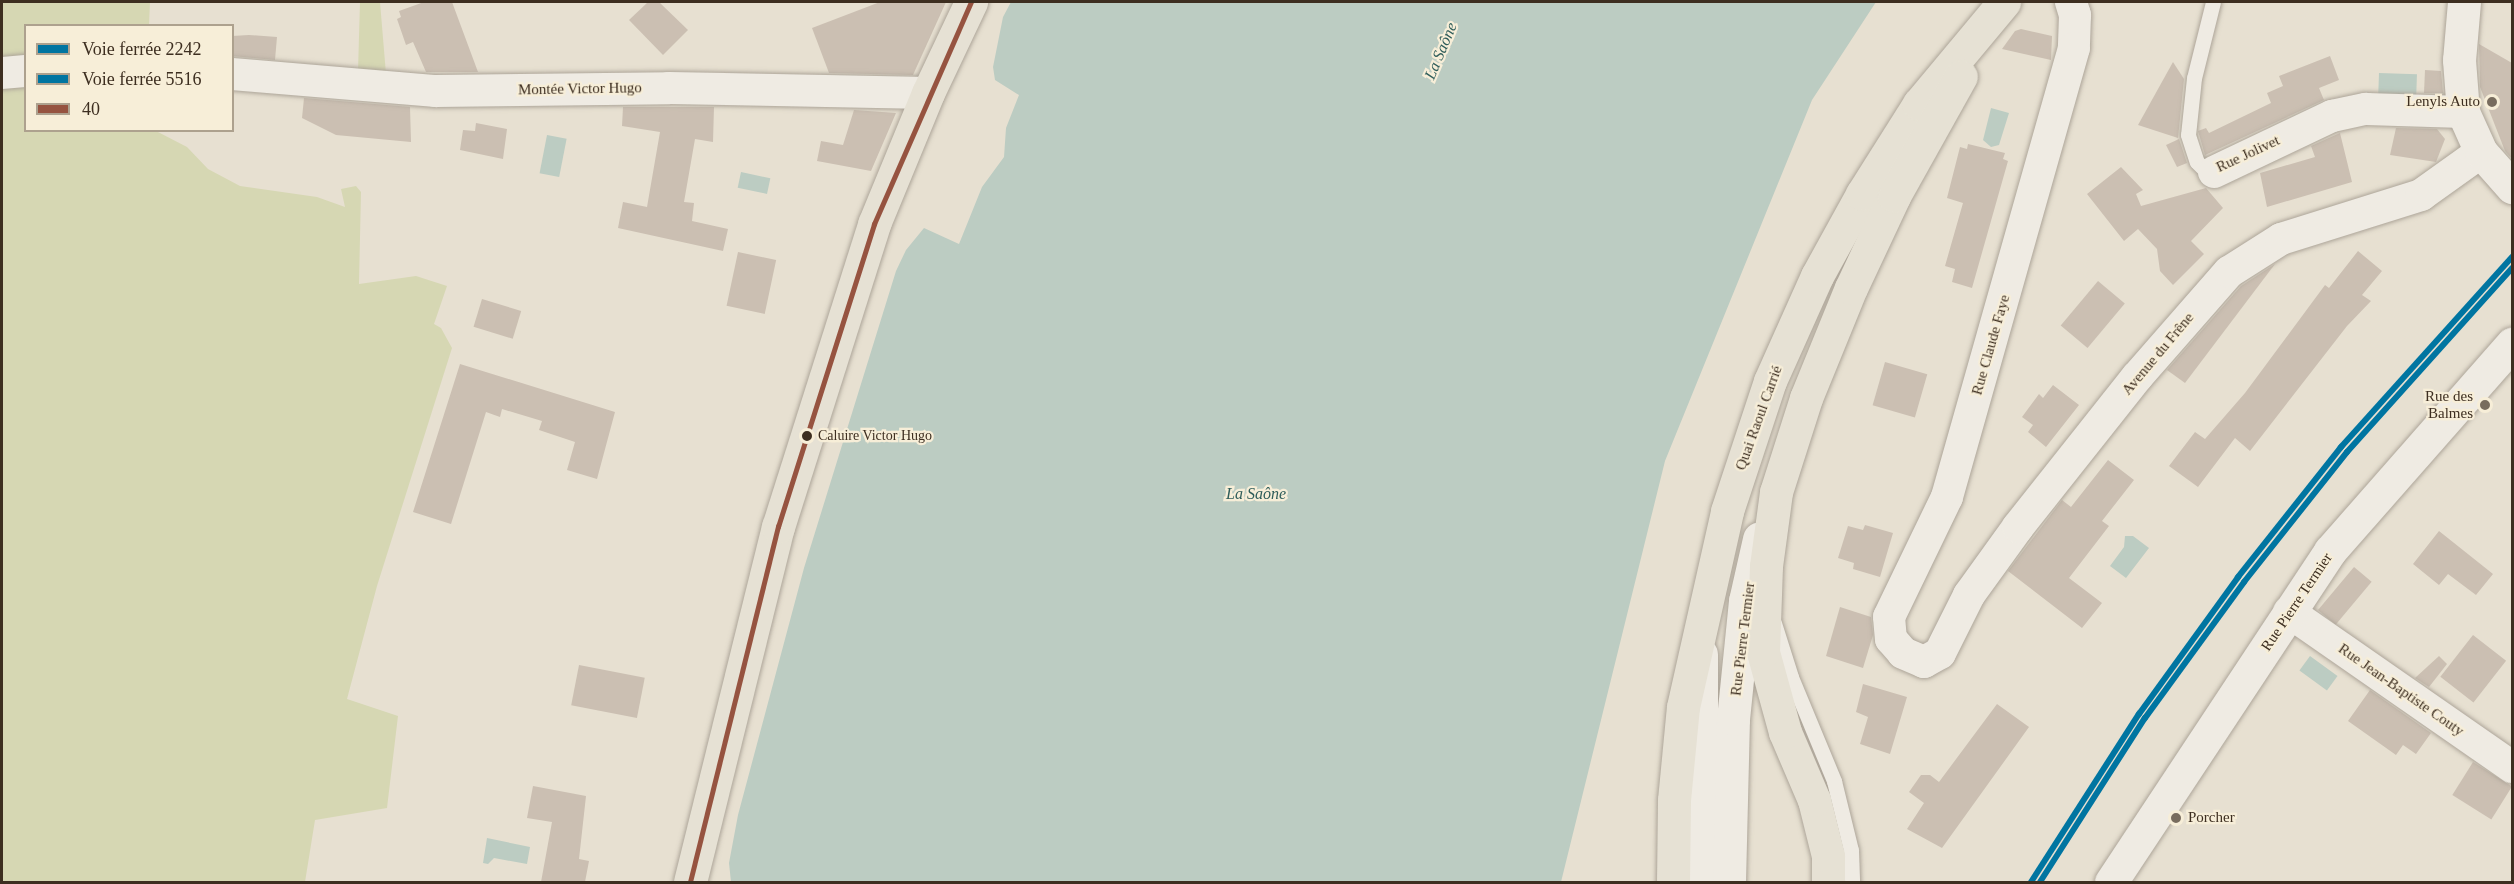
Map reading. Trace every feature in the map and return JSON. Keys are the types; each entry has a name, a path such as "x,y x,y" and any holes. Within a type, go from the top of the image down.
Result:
{"main road":[{"path":"690,882 778,527 874,224 928,93 971,2"},
{"name":"Quai Raoul Carrié","path":"1828,882 1828,856 1814,800 1785,732 1762,652 1767,600 1766,566 1776,492 1806,398 1851,288 1894,196 2000,6"},
{"name":"Quai Raoul Carrié","path":"1672,882 1674,800 1683,707 1727,511 1767,392 1817,276 1862,194 1919,105 2000,6"}],"street":[{"name":"Rue Claude Faye","path":"1924,662 1903,653 1891,639 1889,617 1947,497 2074,48 2075,15 2071,2"},
{"path":"2464,2 2459,69 2463,112 2495,169"},
{"path":"2,74 24,71"},
{"name":"Montée Victor Hugo","path":"234,74 436,91 669,88 928,93"},
{"name":"Rue Jolivet","path":"2214,172 2332,116 2366,109 2463,112"},
{"name":"Avenue du Frêne","path":"1924,662 1940,653 1969,595 2018,527 2137,377 2229,272 2281,239 2495,169"},
{"name":"Rue Pierre Termier","path":"2110,882 2330,551 2512,344"},
{"name":"Rue Pierre Termier","path":"1729,882 1733,719 1745,601 1758,543 1776,492"},
{"name":"Rue Jean-Baptiste Couty","path":"2289,612 2512,767"},
{"path":"1701,620 1703,806 1701,882"},
{"name":"Rue Pierre Termier","path":"1733,719 1761,717 1785,732"},
{"path":"1703,806 1712,739 1733,719"}],"lane":[{"name":"Rue Jolivet","path":"2213,2 2194,78 2188,135 2197,162 2205,170 2214,172"},
{"name":"Quai Raoul Carrié","path":"1767,600 1791,677 1834,781 1851,850 1852,882"}],"green space":[{"path":"2,2 150,2 149,24 24,24 24,58 2,59"},
{"path":"360,2 380,2 386,74 358,71"},
{"path":"24,85 24,132 158,132 187,147 208,169 240,186 317,197 345,207 341,189 356,186 361,192 359,284 416,276 447,286 434,324 441,328 452,348 377,586 347,699 398,716 387,808 315,820 305,882 2,882 2,88"}],"water":[{"name":"La Saône","path":"1011,2 1876,2 1812,100 1665,461 1561,882 731,882 729,863 738,815 804,568 896,271 906,250 924,228 959,244 982,187 1004,157 1006,128 1019,95 995,80 993,67 1003,17"},
{"path":"2379,73 2417,74 2416,96 2378,95"},
{"path":"1991,108 2009,113 1999,145 1991,147 1983,140"},
{"path":"547,135 567,139 559,177 540,173"},
{"path":"741,172 770,178 767,194 738,188"},
{"path":"2125,536 2133,536 2149,548 2126,578 2110,566 2124,547"},
{"path":"2310,656 2338,676 2327,691 2299,671"},
{"path":"487,838 530,847 527,864 494,858 488,864 483,863"}],"building":[{"path":"424,2 452,2 478,72 426,72 413,42 406,45 397,19 401,17 399,11"},
{"path":"648,2 659,2 688,30 663,55 629,20"},
{"path":"880,2 946,2 913,75 829,73 812,28"},
{"path":"2021,29 2052,36 2051,60 2002,49 2015,31"},
{"path":"234,36 277,37 275,60 234,56"},
{"path":"2479,44 2512,63 2512,159 2505,151 2480,87"},
{"path":"2330,56 2339,80 2319,88 2324,100 2205,155 2198,131 2206,128 2209,133 2271,103 2267,93 2283,86 2279,76"},
{"path":"2173,62 2184,79 2178,138 2138,125"},
{"path":"2425,70 2441,71 2443,93 2424,93"},
{"path":"304,98 410,107 411,142 336,135 302,118"},
{"path":"623,107 714,107 713,142 695,139 684,202 694,203 692,221 728,229 723,251 618,228 623,202 647,207 660,132 622,126"},
{"path":"854,110 896,113 871,171 817,161 821,141 843,145"},
{"path":"476,123 507,129 503,159 460,150 463,130 475,131"},
{"path":"2396,128 2437,129 2445,139 2436,162 2390,155"},
{"path":"2340,133 2352,182 2267,207 2260,173 2315,157 2311,146"},
{"path":"2179,139 2187,163 2177,167 2166,145"},
{"path":"1968,144 2005,153 2003,159 2008,161 1972,288 1952,282 1955,269 1945,266 1963,203 1947,198 1960,147 1967,149"},
{"path":"2121,167 2143,190 2136,194 2141,206 2206,188 2223,208 2191,241 2204,254 2173,285 2160,271 2157,249 2138,229 2124,241 2087,194"},
{"path":"2358,251 2382,271 2362,295 2371,301 2347,326 2250,451 2235,438 2198,487 2169,466 2195,432 2205,439 2245,393 2325,285 2329,288"},
{"path":"738,252 776,260 765,314 727,306"},
{"path":"2275,264 2185,383 2167,370 2241,286"},
{"path":"2098,281 2125,303 2088,348 2061,325"},
{"path":"482,299 521,311 513,339 474,327"},
{"path":"1885,362 1927,374 1915,417 1873,405"},
{"path":"460,364 615,412 597,479 567,470 575,442 539,430 542,421 502,409 500,417 486,412 451,524 413,512"},
{"path":"2053,385 2079,405 2046,447 2028,432 2033,425 2022,417 2039,394 2043,398"},
{"path":"2108,460 2134,480 2102,521 2109,526 2069,578 2102,603 2082,628 2008,571 2062,500 2071,507"},
{"path":"1865,525 1893,533 1880,577 1853,569 1854,563 1838,558 1848,526 1863,530"},
{"path":"2439,531 2493,574 2476,595 2448,574 2439,585 2413,564"},
{"path":"2354,567 2372,582 2336,625 2318,610"},
{"path":"1840,607 1871,617 1873,635 1863,668 1826,656"},
{"path":"2473,635 2506,661 2473,703 2440,677"},
{"path":"2439,656 2447,664 2429,687 2415,678"},
{"path":"579,665 645,678 637,718 571,705"},
{"path":"1863,684 1907,697 1890,754 1860,744 1868,717 1856,712"},
{"path":"2370,690 2431,733 2416,754 2403,745 2396,755 2348,721"},
{"path":"1997,704 2029,727 1942,848 1907,829 1924,803 1909,792 1921,775 1930,775 1939,782"},
{"path":"2473,762 2512,786 2491,819 2452,795"},
{"path":"533,786 586,796 579,859 589,861 585,882 541,882 552,822 527,818"}],"rail line":[{"name":"2242","path":"2031,882 2139,714 2238,577 2341,447 2512,257"},
{"name":"5516","path":"2040,882 2145,718 2244,582 2347,452 2512,268"}],"transit line":[{"name":"40","path":"690,882 778,527 874,224 971,2"}],"place":[{"name":"Lenyls Auto","path":"2492,102"},
{"name":"Rue des Balmes","path":"2485,405"},
{"name":"Caluire Victor Hugo","path":"807,436"},
{"name":"Porcher","path":"2176,818"}]}
